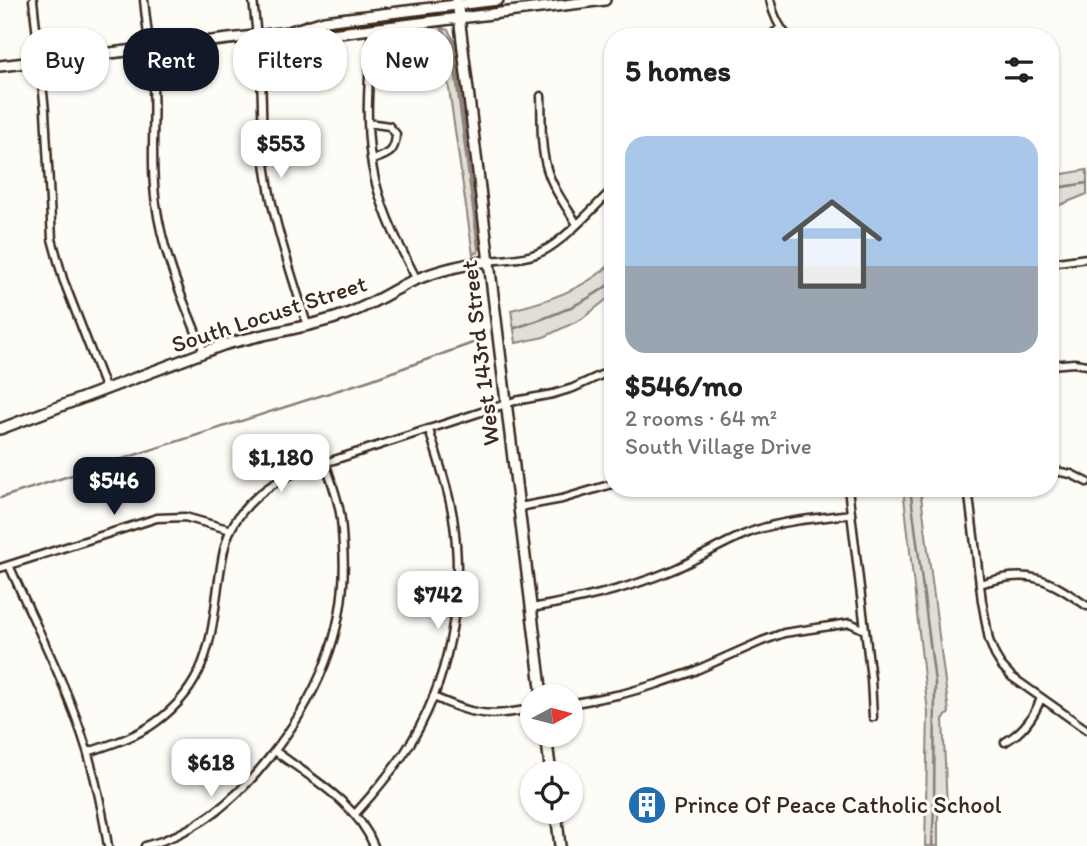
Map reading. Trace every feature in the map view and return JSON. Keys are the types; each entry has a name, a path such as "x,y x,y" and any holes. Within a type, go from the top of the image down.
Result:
{"street":[{"path":"33,0 36,28"},
{"path":"144,0 147,28"},
{"path":"253,0 256,28"},
{"path":"300,28 324,20 458,2 498,0"},
{"path":"372,28 606,0"},
{"path":"770,0 780,28"},
{"name":"West 143rd Street","path":"458,2 540,684"},
{"path":"0,66 21,64"},
{"path":"43,91 52,239 63,279 106,390"},
{"path":"153,91 152,157 156,206 169,259 204,352"},
{"path":"261,91 263,141 270,194 307,325"},
{"path":"370,91 369,123 375,177 395,238 417,280"},
{"path":"541,96 546,167 557,192 577,224"},
{"path":"369,123 389,126 396,134 395,145 388,154 372,160"},
{"name":"South Locust Street","path":"1,425 106,390 204,352 358,310 437,271 543,251 556,243 604,198"},
{"path":"1059,262 1087,258"},
{"path":"1059,364 1087,365"},
{"path":"88,752 131,737 158,722 184,696 195,679 209,646 223,555 231,530 248,504 269,486 293,473 325,462 506,405 573,388 604,374"},
{"path":"355,814 381,785 420,726 446,661 454,622 458,570 453,514 429,430"},
{"path":"145,846 172,838 193,827 233,799 251,782 275,751 302,714 316,687 335,635 344,583 341,518 325,462"},
{"path":"1059,472 1087,482"},
{"path":"519,507 572,497 604,487"},
{"path":"849,497 873,717"},
{"path":"969,497 989,640 995,655 1012,677 1087,730"},
{"path":"531,608 598,595 642,582 734,539 775,524 851,514"},
{"path":"0,568 157,518 185,517 231,530"},
{"path":"9,565 70,703 88,752 99,790 108,846"},
{"path":"980,584 1018,576 1043,579 1087,606"},
{"path":"583,702 657,684 784,633 850,623 865,630"},
{"path":"433,697 479,713 520,710"},
{"path":"1005,742 1022,729 1037,710 1041,698"},
{"path":"275,751 340,799 368,831 374,846"},
{"path":"557,824 560,846"}],"shaded area":[{"path":"453,38 480,250 453,48"},
{"path":"453,55 478,249 478,253 473,255 449,91 453,91"},
{"path":"1087,170 1087,194 1059,205 1059,175"},
{"path":"604,270 604,301 582,319 544,337 516,343 511,310 565,293"},
{"path":"904,497 921,497 949,713 943,719 947,807 938,811 938,846 925,846 928,713"}],"waterway":[{"path":"1059,188 1087,183"},
{"path":"515,328 566,310 604,287"},
{"path":"0,498 370,380 481,340"},
{"path":"911,497 935,682 932,846"}],"place":[{"name":"Prince Of Peace Catholic School","path":"647,805"}]}
